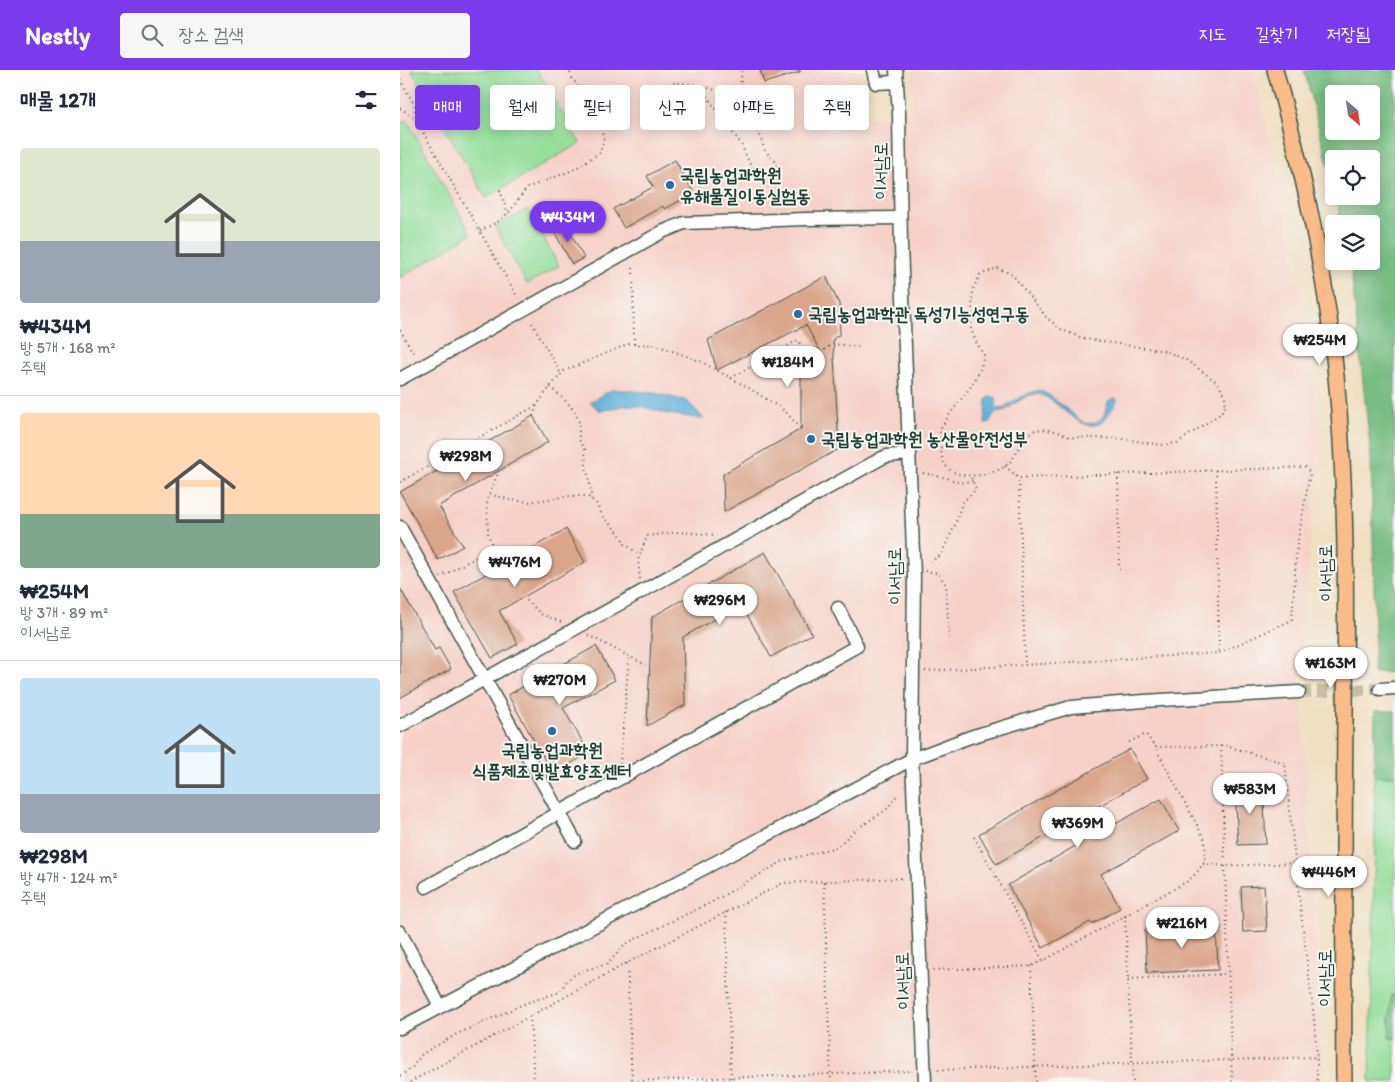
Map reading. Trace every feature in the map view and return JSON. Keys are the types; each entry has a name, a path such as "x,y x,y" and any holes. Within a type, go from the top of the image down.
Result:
{"main road":[{"name":"이서남로","path":"1275,70 1295,140 1320,256 1336,375 1343,472 1346,664 1344,1082"}],"lane":[{"path":"873,70 876,83 897,76"},
{"name":"이서남로","path":"897,76 900,218 914,568 912,759 925,1076"},
{"path":"400,379 662,232 684,223 900,218"},
{"path":"400,726 882,458 910,454"},
{"path":"400,527 575,841"},
{"path":"426,887 857,646 838,608"},
{"path":"1380,689 1395,688"},
{"path":"400,1028 912,759 970,737 1071,707 1299,692"},
{"path":"400,932 440,1006"}],"path":[{"path":"480,231 508,214 527,188 573,170 599,153 604,141 599,116 572,78 569,70"},
{"path":"740,85 742,70"},
{"path":"400,79 414,106 415,118"},
{"path":"666,85 686,83 692,85"},
{"path":"705,94 715,108"},
{"path":"400,108 415,118"},
{"path":"422,130 519,300"},
{"path":"731,130 741,144 752,169 763,175 773,175 778,171 775,161 765,151 758,130"},
{"path":"500,190 508,214"},
{"path":"633,268 634,344"},
{"path":"997,268 1012,274 1047,318 1062,330 1086,339 1166,351 1188,361 1218,383 1226,397 1226,405 1220,414 1177,443 1161,445 1124,439 1069,437 1062,432 1036,430 1024,438 1010,462 983,475 970,476 952,472 942,459 940,430 973,385 982,368 984,355 976,342 972,329 973,289 980,275 997,268"},
{"path":"532,323 561,374"},
{"path":"400,330 416,358"},
{"path":"731,378 798,340 810,358 834,344 858,347"},
{"path":"533,416 537,405 564,371 628,344 656,345 700,361 731,378 785,411 801,429"},
{"path":"550,387 567,402 575,412 579,422 579,440 585,449 591,499"},
{"path":"400,482 537,405"},
{"path":"1004,465 1018,478 1025,664"},
{"path":"913,671 1219,653 1292,620 1297,545 1310,474 1305,467 1018,478"},
{"path":"1216,470 1219,653"},
{"path":"499,471 487,500 488,533 499,567"},
{"path":"923,473 960,483 973,481"},
{"path":"1118,474 1119,572"},
{"path":"930,562 940,555 955,525 962,503 976,489 970,476"},
{"path":"490,494 510,500 529,502 570,496 587,496 596,502 603,517 619,533 625,544 640,555"},
{"path":"642,591 638,560 647,536 678,532 740,537"},
{"path":"431,583 493,548"},
{"path":"914,568 938,573 946,585 949,638"},
{"path":"523,597 541,614 575,628 646,665"},
{"path":"619,779 629,656"},
{"path":"921,970 1031,966 1188,881 1202,868 1206,852 1204,838 1155,747 1146,734 1130,742"},
{"path":"1221,746 1232,1082"},
{"path":"1155,747 1226,746 1285,763 1295,862 1315,1020 1318,1057 1317,1082"},
{"path":"400,1076 412,1068 422,1054 430,1049 526,1003 560,992 568,979 574,975 581,971 608,964 624,945 712,902 783,861 837,847 855,830 886,810 898,794"},
{"path":"974,837 1043,961"},
{"path":"1203,864 1225,866 1295,862"},
{"path":"410,1082 627,963 783,882 917,877"},
{"path":"824,881 831,1082"},
{"path":"726,912 731,1082"},
{"path":"1125,916 1133,1082"},
{"path":"627,963 632,1082"},
{"path":"1031,966 1036,1082"},
{"path":"1128,979 1228,974"},
{"path":"530,1016 534,1082"},
{"path":"608,1082 831,1074 925,1076 1036,1067 1318,1057"}],"shaded area":[{"path":"400,70 857,70 860,85 804,85 804,130 869,130 869,118 912,113 913,70 1252,70 1274,154 1298,284 1319,431 1300,665 1323,1082 400,1082"}],"green space":[{"path":"411,70 537,70 546,85 490,85 490,130 555,130 555,101 565,118 565,130 572,130 580,143 486,198 446,130 480,130 480,85 420,85"},
{"path":"1304,70 1395,70 1395,672 1373,673 1375,630 1371,456 1351,270 1380,270 1380,215 1340,215 1338,205 1380,205 1380,150 1325,150 1325,152"},
{"path":"407,120 471,234 400,278 400,124"},
{"path":"528,209 559,266 527,284 495,227"},
{"path":"1375,711 1395,711 1395,776 1374,776"},
{"path":"1374,776 1395,776 1395,995 1392,995 1389,1038 1395,1038 1395,1082 1370,1082 1375,832"},
{"path":"1391,995 1395,995 1395,1038 1389,1038"}],"water":[{"path":"613,389 654,393 687,401 704,419 626,405 600,411 590,402"},
{"path":"1039,390 1049,395 1084,423 1098,421 1104,415 1108,401 1116,398 1117,401 1106,418 1098,424 1089,425 1080,422 1044,396 1032,394 1005,410 994,414 988,424 985,424 987,399 990,396 996,398 996,407 1000,409 1027,394"}],"building":[{"path":"760,70 800,70 800,72 764,83"},
{"path":"675,160 694,193 665,209 663,206 624,228 613,209 653,187 647,176"},
{"path":"564,221 584,258 572,264 552,228"},
{"path":"826,276 839,304 840,334 833,339 839,449 724,512 723,474 801,429 801,373 825,360 806,325 717,370 708,340"},
{"path":"533,416 548,442 439,506 463,546 438,560 400,492"},
{"path":"566,529 585,562 499,611 518,644 492,658 454,592"},
{"path":"765,552 812,634 771,657 741,604 683,637 685,705 647,726 652,617"},
{"path":"400,588 435,650 439,648 451,669 400,698"},
{"name":"국립농업과학원 식품제조및발효양조센터","path":"596,646 615,680 563,708 589,753 553,774 508,695"},
{"path":"1130,749 1147,779 1077,818 1088,839 1161,799 1179,831 1101,874 1120,908 1043,948 1008,885 1079,844 1067,824 996,864 979,834"},
{"path":"1263,785 1266,844 1238,845 1235,786"},
{"path":"1264,886 1267,931 1243,932 1241,887"},
{"path":"1216,926 1218,970 1147,973 1145,929"}],"tunnel":[{"path":"1299,692 1380,689"}],"place":[{"name":"국립농업과학원 유해물질이동실험동","path":"670,185"},
{"name":"국립농업과학관 독성기능성연구동","path":"798,314"},
{"name":"국립농업과학원 농산물안전성부","path":"811,439"},
{"name":"국립농업과학원 식품제조및발효양조센터","path":"552,731"}]}
